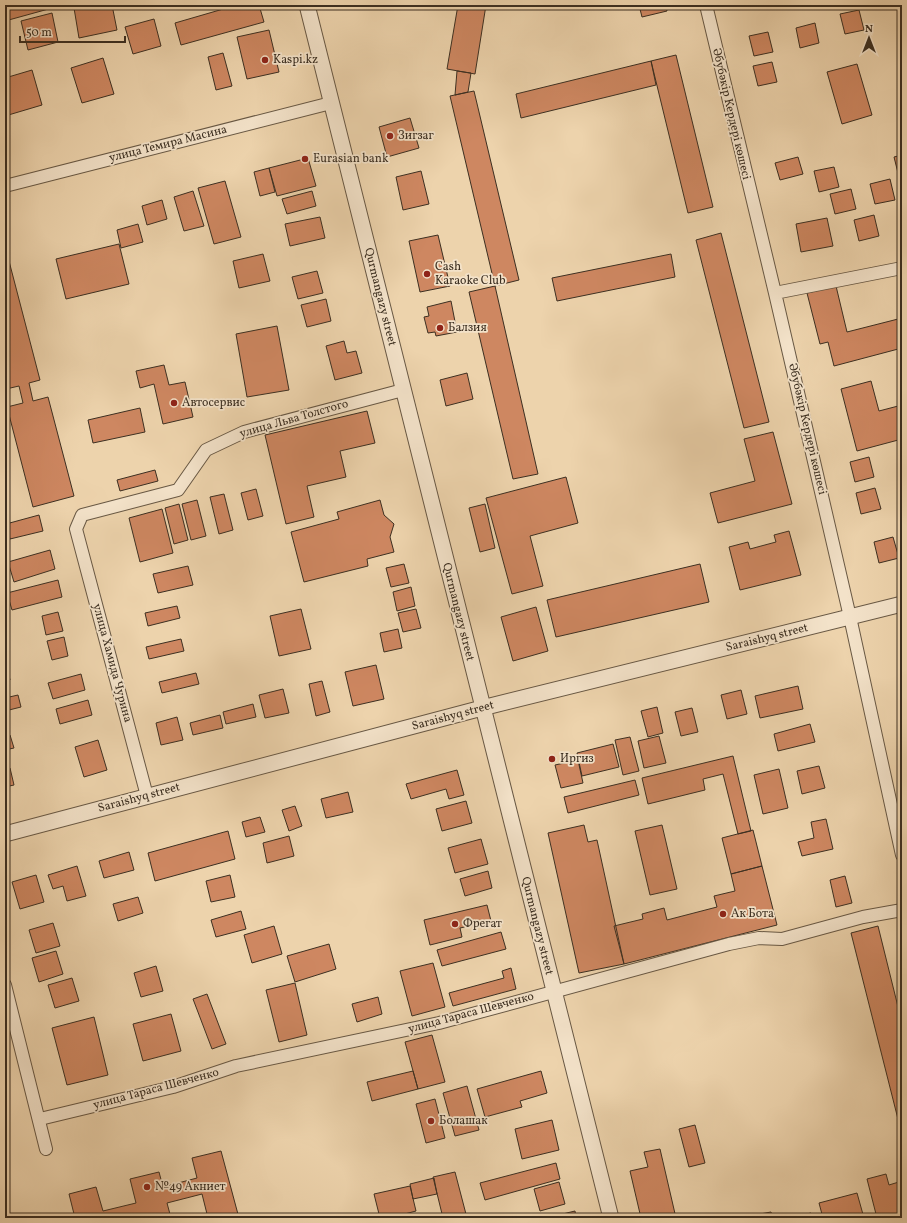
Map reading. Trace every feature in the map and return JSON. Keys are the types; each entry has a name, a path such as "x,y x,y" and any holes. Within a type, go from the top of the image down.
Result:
{"street":[{"name":"Qurmangazy street","path":"307,5 611,1218"},
{"name":"Әбубәкір Кердері көшесі","path":"706,5 776,293 850,617 902,855"},
{"name":"улица Темира Масина","path":"5,186 331,103"},
{"path":"776,293 902,268"},
{"name":"улица Льва Толстого","path":"76,529 82,515 178,490 206,450 244,432 403,390"},
{"name":"улица Хамида Чурина","path":"76,529 147,796"},
{"name":"Saraishyq street","path":"5,834 482,708 902,604"},
{"name":"улица Тараса Шевченко","path":"40,1119 172,1087 236,1066 398,1032 487,1010 554,990 730,944 759,938 782,938 863,917 902,910"},
{"path":"5,985 40,1119 46,1149"}],"building":[{"path":"5,5 63,5 5,21"},
{"path":"90,5 112,5 117,30 79,38 74,8"},
{"path":"237,5 259,5 264,22 181,45 175,23"},
{"path":"458,5 486,5 475,74 447,69"},
{"path":"639,5 666,5 667,11 642,17"},
{"path":"859,10 864,30 845,34 840,14"},
{"path":"52,13 58,42 28,50 21,21"},
{"path":"154,19 161,46 133,54 125,27"},
{"path":"815,23 819,43 800,48 796,28"},
{"path":"269,30 279,72 247,79 237,37"},
{"path":"768,32 773,52 754,56 749,36"},
{"path":"223,53 232,86 216,90 208,57"},
{"path":"676,55 713,207 688,213 651,61"},
{"path":"103,58 114,94 82,103 71,68"},
{"path":"651,61 656,85 521,118 516,94"},
{"path":"772,62 777,82 758,86 753,66"},
{"path":"857,64 872,115 842,124 827,72"},
{"path":"32,70 42,105 5,116 5,78"},
{"path":"457,71 471,73 468,92 455,95"},
{"path":"474,91 519,280 495,286 450,96"},
{"path":"410,118 419,148 387,157 379,127"},
{"path":"902,155 902,176 899,177 894,157"},
{"path":"798,157 803,174 780,180 775,163"},
{"path":"308,158 316,186 277,196 269,168"},
{"path":"834,167 839,187 819,192 814,171"},
{"path":"269,168 275,192 260,196 254,172"},
{"path":"421,171 429,204 403,210 396,177"},
{"path":"890,179 895,200 875,204 870,184"},
{"path":"225,181 241,237 214,244 198,188"},
{"path":"851,189 856,209 835,214 830,194"},
{"path":"193,191 204,226 184,231 174,197"},
{"path":"312,191 316,206 287,214 282,199"},
{"path":"162,200 167,219 147,225 142,206"},
{"path":"874,215 879,236 859,241 854,220"},
{"path":"320,217 325,238 290,246 285,224"},
{"path":"827,218 833,246 801,252 796,224"},
{"path":"138,224 143,242 121,248 117,230"},
{"path":"721,233 769,422 744,428 696,240"},
{"path":"438,235 450,286 420,292 409,241"},
{"path":"119,244 129,284 66,299 56,259"},
{"path":"263,254 270,281 239,288 233,261"},
{"path":"671,254 675,277 557,301 552,278"},
{"path":"9,261 40,380 29,383 33,401 48,397 74,496 33,507 7,407 23,403 19,386 6,389 5,385 5,262"},
{"path":"317,271 323,293 298,299 292,277"},
{"path":"495,286 538,474 513,479 469,292"},
{"path":"836,286 847,332 902,318 902,348 834,366 828,342 820,344 807,293"},
{"path":"326,299 331,321 307,327 301,305"},
{"path":"451,301 457,332 436,336 435,332 428,333 424,317 429,316 427,307"},
{"path":"277,326 289,390 247,397 236,334"},
{"path":"344,341 347,353 356,351 362,373 335,380 326,346"},
{"name":"Автосервис","path":"164,365 169,385 185,382 193,417 163,424 154,384 140,388 136,371"},
{"path":"467,373 473,399 446,406 440,380"},
{"path":"871,381 879,411 902,405 902,439 857,451 841,389"},
{"path":"140,408 145,432 93,443 88,420"},
{"path":"367,411 375,443 340,451 346,477 307,486 314,517 286,524 265,435"},
{"path":"773,432 792,504 718,523 710,493 755,481 744,439"},
{"path":"869,457 874,477 855,482 850,462"},
{"path":"155,470 158,481 120,491 117,480"},
{"path":"566,477 578,523 530,536 543,586 512,594 486,498"},
{"path":"875,488 881,509 861,514 856,493"},
{"path":"256,489 263,516 248,520 241,493"},
{"path":"224,494 233,530 219,534 210,497"},
{"path":"197,500 206,536 191,540 182,504"},
{"path":"380,500 384,515 394,524 390,537 394,552 367,559 368,566 304,582 291,532 339,519 337,512"},
{"path":"179,504 188,540 174,544 165,508"},
{"path":"485,504 495,548 480,552 469,508"},
{"path":"162,509 173,553 140,562 129,518"},
{"path":"39,515 43,531 10,539 6,524"},
{"path":"789,531 801,575 740,590 729,547 748,542 750,549 776,542 774,535"},
{"path":"893,537 899,558 879,563 874,542"},
{"path":"50,550 55,569 14,582 8,562"},
{"path":"404,564 409,583 391,587 386,568"},
{"path":"700,564 709,602 556,637 547,600"},
{"path":"188,566 193,585 158,593 153,574"},
{"path":"58,580 62,597 12,610 7,593"},
{"path":"411,587 415,606 397,611 393,592"},
{"path":"177,606 180,618 148,626 145,613"},
{"path":"536,607 548,651 513,661 501,617"},
{"path":"301,609 311,649 279,656 270,616"},
{"path":"416,609 421,628 403,632 398,613"},
{"path":"58,612 63,631 46,635 42,616"},
{"path":"398,629 402,648 384,652 380,633"},
{"path":"64,637 68,656 52,660 47,641"},
{"path":"181,639 184,651 149,659 146,647"},
{"path":"5,659 10,680 5,682"},
{"path":"376,665 384,699 353,706 345,672"},
{"path":"196,673 199,684 162,693 159,682"},
{"path":"81,674 85,690 53,699 48,683"},
{"path":"322,681 330,712 316,716 309,684"},
{"path":"798,686 803,709 760,718 755,696"},
{"path":"283,689 289,713 265,718 259,695"},
{"path":"741,690 747,714 727,719 721,695"},
{"path":"18,695 21,707 5,711 5,698"},
{"path":"88,700 92,715 60,724 56,709"},
{"path":"253,704 256,717 226,724 223,712"},
{"path":"657,707 663,733 648,737 641,711"},
{"path":"692,708 698,732 681,736 675,712"},
{"path":"220,715 223,728 193,735 190,723"},
{"path":"177,717 183,740 161,745 156,723"},
{"path":"810,724 815,742 778,751 774,734"},
{"path":"10,735 14,748 5,750 5,736"},
{"path":"659,736 666,763 644,768 638,741"},
{"path":"630,737 639,771 623,775 615,740"},
{"path":"98,740 107,770 84,777 75,747"},
{"path":"613,744 619,767 582,776 577,753"},
{"path":"733,756 751,831 738,834 723,774 703,779 705,790 648,804 642,778"},
{"path":"578,760 583,783 561,788 555,765"},
{"path":"819,766 825,788 802,794 797,771"},
{"path":"10,768 14,785 5,787 5,769"},
{"path":"779,769 788,808 763,814 754,775"},
{"path":"457,770 464,795 449,799 446,789 411,799 406,784"},
{"path":"635,780 639,795 568,813 564,797"},
{"path":"348,792 353,812 326,818 321,799"},
{"path":"466,801 472,823 442,831 436,809"},
{"path":"295,806 302,826 289,831 282,810"},
{"path":"260,817 265,832 246,837 242,822"},
{"path":"826,819 833,849 802,856 798,842 814,838 811,822"},
{"path":"584,825 588,842 597,840 624,964 579,973 548,833"},
{"path":"662,825 677,889 650,895 635,831"},
{"path":"753,830 762,866 731,874 722,838"},
{"path":"228,831 235,859 155,881 148,853"},
{"path":"289,836 294,856 267,863 263,843"},
{"path":"481,839 488,864 455,873 448,848"},
{"path":"129,852 134,870 104,878 99,861"},
{"path":"77,866 86,896 67,901 63,886 53,889 48,875"},
{"path":"762,866 777,925 624,964 614,926 643,919 642,914 664,908 667,920 717,907 714,896 735,891 731,874"},
{"path":"488,871 492,888 465,896 460,879"},
{"path":"36,875 44,902 20,909 12,882"},
{"path":"230,875 235,897 211,902 206,881"},
{"path":"845,876 852,903 836,907 830,880"},
{"path":"138,897 143,913 118,921 113,904"},
{"path":"487,905 491,921 460,928 462,937 430,945 424,920"},
{"path":"241,911 246,929 216,937 211,920"},
{"path":"53,923 60,946 36,953 29,930"},
{"path":"274,926 282,954 252,963 244,935"},
{"path":"878,926 902,1023 902,1135 851,933"},
{"path":"501,932 506,949 442,966 437,950"},
{"path":"329,944 336,969 295,982 287,956"},
{"path":"56,951 63,974 39,982 32,958"},
{"path":"433,963 445,1007 412,1016 400,971"},
{"path":"156,966 163,991 141,997 134,973"},
{"path":"511,968 516,989 453,1006 449,993 504,978 502,971"},
{"path":"72,978 79,1001 55,1008 48,985"},
{"path":"295,983 307,1035 279,1042 266,990"},
{"path":"207,994 226,1044 212,1049 193,999"},
{"path":"378,997 382,1014 357,1022 352,1004"},
{"path":"171,1014 181,1051 143,1061 133,1024"},
{"path":"94,1017 108,1075 67,1085 52,1028"},
{"path":"432,1035 445,1082 418,1089 405,1042"},
{"path":"413,1071 418,1089 372,1101 367,1082"},
{"path":"541,1071 547,1093 520,1101 522,1107 485,1117 477,1089"},
{"path":"467,1086 479,1130 455,1136 443,1093"},
{"name":"Болашак","path":"435,1099 445,1138 426,1143 416,1104"},
{"path":"552,1120 559,1150 522,1159 515,1129"},
{"path":"695,1125 705,1163 689,1167 679,1129"},
{"path":"660,1149 676,1218 641,1218 630,1171 648,1167 644,1152"},
{"path":"221,1151 239,1218 208,1218 202,1194 167,1203 171,1218 75,1218 69,1194 96,1187 103,1211 136,1203 130,1179 159,1172 163,1187 197,1178 192,1158"},
{"path":"556,1163 560,1179 485,1200 480,1183"},
{"path":"455,1172 467,1218 443,1218 433,1177"},
{"path":"886,1174 889,1185 902,1181 902,1218 877,1218 867,1179"},
{"path":"434,1178 437,1194 413,1199 410,1184"},
{"path":"559,1182 565,1204 540,1211 534,1189"},
{"path":"410,1186 416,1211 401,1215 402,1218 380,1218 374,1194"},
{"path":"857,1193 864,1218 823,1218 819,1203"},
{"path":"575,1211 576,1218 546,1218"},
{"path":"771,1212 773,1218 761,1218 760,1214"},
{"path":"811,1213 812,1218 787,1218"}],"place":[{"name":"Kaspi.kz","path":"265,60"},
{"name":"Зигзаг","path":"390,136"},
{"name":"Eurasian bank","path":"305,159"},
{"name":"Cash Karaoke Club","path":"427,274"},
{"name":"Балзия","path":"440,328"},
{"name":"Автосервис","path":"174,403"},
{"name":"Иргиз","path":"552,759"},
{"name":"Ак Бота","path":"723,914"},
{"name":"Фрегат","path":"455,924"},
{"name":"Болашак","path":"431,1121"},
{"name":"№49 Акниет","path":"147,1187"}]}
